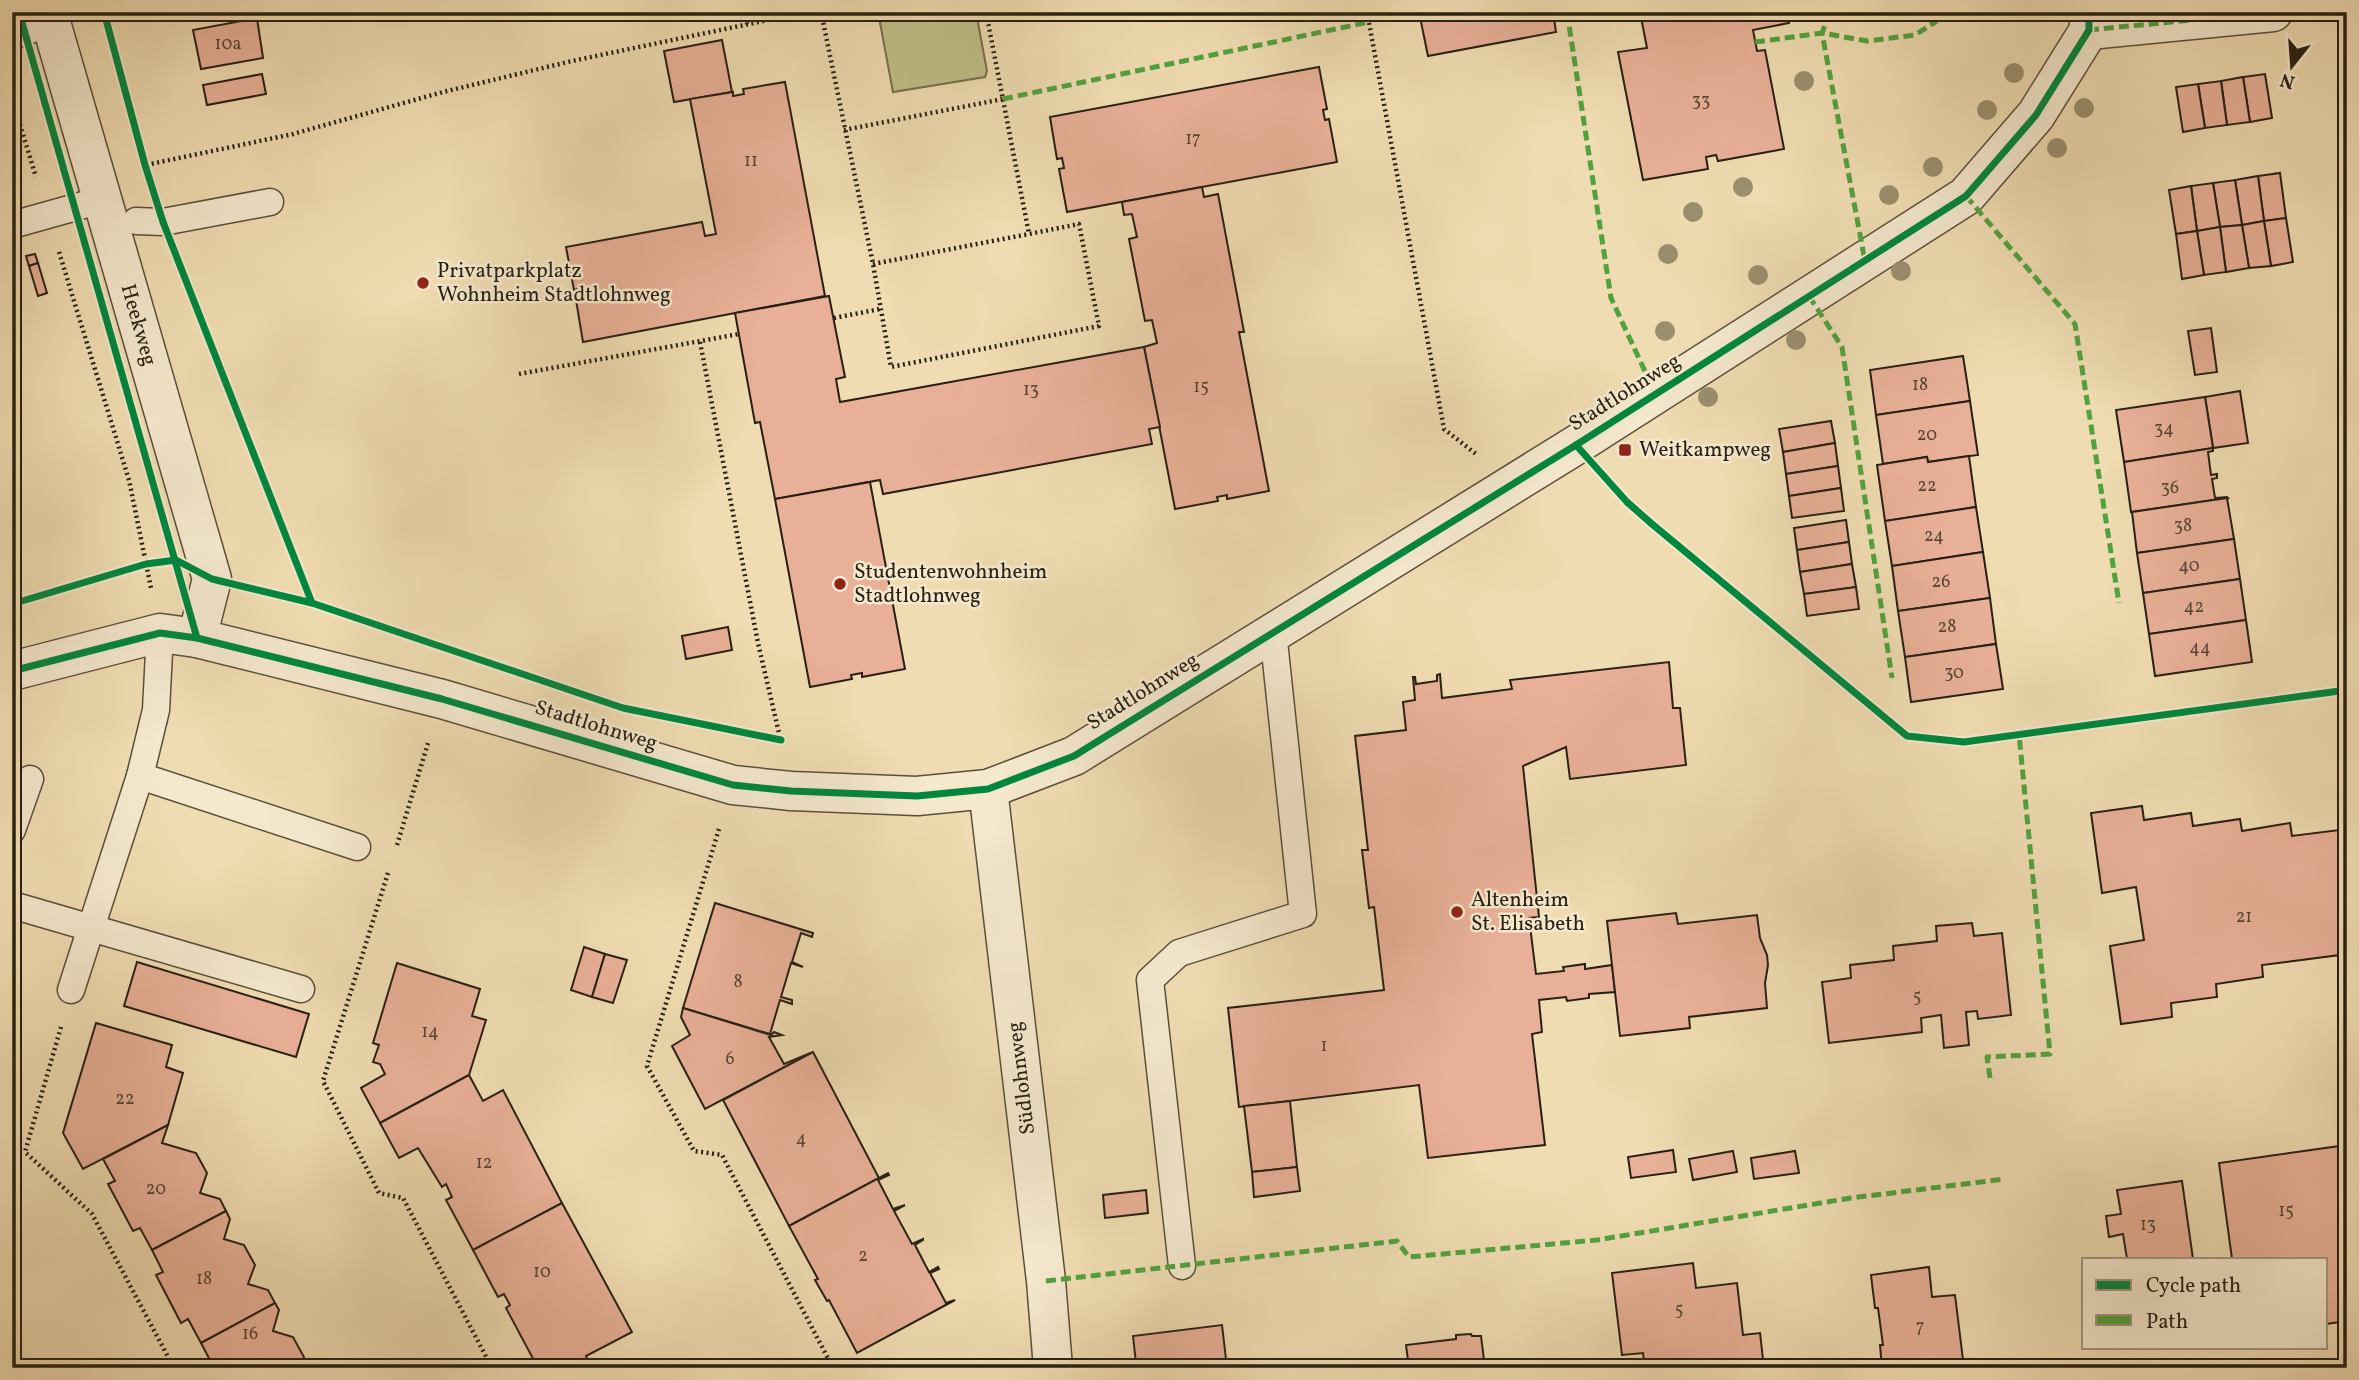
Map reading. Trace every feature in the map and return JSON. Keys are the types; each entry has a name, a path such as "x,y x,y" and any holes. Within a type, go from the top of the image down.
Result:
{"street":[{"path":"2089,21 2273,12"},
{"name":"Heekweg","path":"50,18 212,579 178,636"},
{"name":"Stadtlohnweg","path":"12,671 178,636 442,698 733,785 791,791 918,796 988,789 1074,756 1576,445 1966,196 2036,115 2089,21"},
{"name":"Südlohnweg","path":"988,789 1046,1282 1052,1368"}],"lane":[{"path":"12,36 50,18"},
{"path":"12,225 48,215 99,190"},
{"path":"150,221 270,202"},
{"path":"1182,1266 1150,980 1179,953 1303,914 1273,632"},
{"path":"71,990 140,776 178,636"},
{"path":"140,776 357,847"},
{"path":"12,830 30,779"},
{"path":"12,905 301,989"}],"path":[{"path":"744,12 747,24"},
{"path":"99,190 145,165 293,134 443,92 797,12"},
{"path":"821,12 873,264 891,367 1099,326 1079,224 873,264"},
{"path":"986,12 1030,234"},
{"path":"1367,12 1444,429 1514,482"},
{"path":"12,98 178,636"},
{"path":"844,130 1003,99"},
{"path":"145,165 150,221"},
{"path":"834,318 880,309"},
{"path":"519,373 739,334"},
{"path":"700,342 758,643 791,791"},
{"path":"395,850 442,698"},
{"path":"733,785 647,1066 694,1151 722,1155 833,1368"},
{"path":"391,863 323,1081 379,1193 403,1198 492,1368"},
{"path":"71,990 26,1152 92,1214 174,1368"}],"shaded area":[{"path":"878,12 976,12 987,71 985,77 893,92"}],"building":[{"path":"1446,12 1553,12 1556,32 1428,56 1420,17"},
{"path":"1640,12 1787,12 1789,23 1753,30 1757,51 1765,50 1784,149 1718,161 1716,155 1706,157 1708,169 1643,180 1618,52 1647,48"},
{"path":"257,18 263,58 201,69 193,30"},
{"path":"722,40 732,92 674,102 664,51"},
{"path":"1319,67 1327,109 1323,110 1325,120 1329,119 1337,162 1067,212 1059,169 1064,168 1062,158 1057,159 1050,117"},
{"path":"262,74 266,94 207,105 203,85"},
{"path":"2265,74 2272,118 2250,122 2243,77"},
{"path":"2243,77 2250,122 2227,125 2221,81"},
{"path":"2221,81 2227,125 2205,128 2198,84"},
{"path":"785,82 825,296 583,342 576,300 580,300 578,289 574,290 566,247 702,222 705,236 716,234 690,99 733,92 733,96 744,94 743,89"},
{"path":"2198,84 2205,128 2183,132 2176,87"},
{"path":"2280,173 2286,218 2264,221 2258,176"},
{"path":"2258,176 2264,221 2242,225 2235,180"},
{"path":"2235,180 2242,225 2220,227 2213,183"},
{"path":"2213,183 2220,227 2197,231 2191,186"},
{"path":"2191,186 2197,231 2176,234 2169,190"},
{"path":"1202,187 1204,197 1218,194 1244,332 1239,332 1269,491 1227,499 1227,495 1217,497 1218,501 1175,509 1144,347 1157,343 1152,320 1145,321 1129,239 1137,237 1132,214 1124,215 1122,202"},
{"path":"2286,218 2293,262 2271,266 2264,221"},
{"path":"2264,221 2271,266 2249,268 2242,225"},
{"path":"2242,225 2249,268 2226,272 2220,227"},
{"path":"2220,227 2226,272 2204,275 2197,231"},
{"path":"2197,231 2204,275 2182,279 2176,234"},
{"path":"35,254 38,263 29,266 26,256"},
{"path":"38,263 47,293 38,296 29,266"},
{"path":"829,296 845,377 836,379 840,402 1144,347 1160,427 1149,429 1152,444 883,494 880,480 775,499 760,422 755,423 735,313"},
{"path":"2211,328 2217,372 2195,375 2188,331"},
{"path":"1963,356 1970,401 1876,415 1870,370"},
{"path":"2240,391 2248,443 2213,448 2205,397"},
{"path":"2205,397 2213,448 2124,462 2116,410"},
{"path":"12,400 21,426 12,429"},
{"path":"1970,401 1978,455 1928,462 1927,457 1883,464 1876,415"},
{"path":"1831,421 1835,443 1783,452 1779,429"},
{"path":"12,436 21,462 12,466"},
{"path":"1835,443 1838,466 1786,474 1783,452"},
{"path":"2213,448 2213,451 2208,452 2211,475 2217,474 2217,478 2212,479 2215,498 2228,498 2131,512 2124,462"},
{"path":"1969,456 1976,507 1885,521 1877,465 1927,457 1928,462"},
{"path":"1838,466 1841,488 1789,496 1786,474"},
{"name":"Studentenwohnheim Stadtlohnweg","path":"870,482 905,669 862,677 862,673 851,675 852,679 810,687 775,499"},
{"path":"1841,488 1844,511 1792,518 1789,496"},
{"path":"2227,498 2234,539 2137,553 2132,512"},
{"path":"1976,507 1983,552 1892,566 1885,521"},
{"path":"1846,520 1849,542 1797,550 1794,528"},
{"path":"2234,539 2240,579 2143,593 2137,553"},
{"path":"1849,542 1852,564 1800,572 1797,550"},
{"path":"1983,552 1990,598 1898,611 1892,566"},
{"path":"1852,564 1856,587 1804,594 1800,572"},
{"path":"2240,579 2246,620 2149,634 2143,593"},
{"path":"1856,587 1859,609 1807,616 1804,594"},
{"path":"1990,598 1996,644 1905,657 1898,611"},
{"path":"2246,620 2252,662 2155,676 2149,634"},
{"path":"728,627 732,650 686,659 682,636"},
{"path":"1996,644 2003,689 1911,702 1905,657"},
{"name":"Altenheim St. Elisabeth","path":"1669,662 1673,708 1680,708 1686,765 1570,779 1566,747 1523,766 1539,917 1529,918 1536,974 1564,971 1563,967 1585,964 1585,969 1612,965 1615,992 1589,994 1589,998 1567,1001 1566,997 1539,1000 1542,1032 1532,1034 1545,1145 1428,1158 1419,1085 1239,1107 1228,1008 1384,990 1374,907 1369,908 1362,850 1368,850 1355,736 1406,730 1403,702 1415,700 1413,677 1416,684 1437,681 1437,675 1440,674 1442,698 1512,689 1510,680"},
{"path":"2142,806 2144,820 2191,813 2193,826 2240,819 2242,831 2290,823 2292,836 2339,830 2341,842 2347,842 2347,954 2262,965 2263,977 2216,984 2217,997 2171,1003 2172,1017 2121,1024 2110,946 2144,940 2136,887 2102,893 2091,813"},
{"path":"715,903 813,933 812,937 801,933 792,962 803,967 791,963 781,997 792,1000 792,1004 780,1000 770,1034 683,1008"},
{"path":"1676,913 1678,924 1757,915 1760,938 1767,955 1767,1008 1689,1017 1690,1028 1620,1036 1607,921"},
{"path":"1972,923 1974,936 2002,933 2011,1015 1978,1019 1977,1011 1966,1012 1969,1045 1944,1048 1941,1015 1921,1018 1922,1032 1829,1043 1822,982 1851,978 1850,965 1894,960 1893,946 1937,941 1936,926"},
{"path":"584,947 605,954 592,997 571,990"},
{"path":"605,954 627,960 613,1003 592,997"},
{"path":"137,962 309,1014 296,1057 124,1006"},
{"path":"397,963 480,989 472,1016 486,1020 469,1075 380,1123 361,1088 385,1074 380,1064 373,1062 379,1045 373,1043"},
{"path":"683,1008 771,1035 774,1032 782,1035 769,1037 784,1064 813,1052 705,1109 672,1046 690,1035 681,1017"},
{"path":"96,1023 172,1045 166,1067 183,1073 168,1125 83,1169 63,1133"},
{"path":"813,1052 879,1178 789,1226 723,1100"},
{"path":"469,1075 483,1101 503,1090 562,1203 473,1250 446,1200 452,1197 446,1184 442,1187 418,1148 399,1158 380,1123"},
{"path":"1290,1101 1297,1167 1252,1172 1244,1106"},
{"path":"168,1125 162,1143 196,1153 207,1173 200,1193 220,1199 226,1211 152,1250 140,1228 133,1231 108,1184 115,1181 103,1159"},
{"path":"2347,1145 2347,1321 2328,1324 2328,1258 2232,1258 2219,1163"},
{"path":"1673,1150 1676,1172 1631,1178 1628,1157"},
{"path":"1733,1151 1737,1172 1693,1180 1689,1159"},
{"path":"1795,1151 1799,1173 1754,1179 1751,1158"},
{"path":"1297,1167 1300,1191 1254,1197 1252,1172"},
{"path":"888,1173 889,1175 878,1180 893,1209 905,1205 894,1211 912,1244 923,1239 915,1245 929,1272 938,1267 939,1269 930,1273 946,1303 955,1300 857,1353 829,1300 827,1301 815,1280 818,1279 789,1226"},
{"path":"2182,1181 2193,1258 2127,1258 2123,1234 2109,1237 2106,1216 2121,1214 2117,1190"},
{"path":"1146,1190 1148,1213 1105,1218 1103,1195"},
{"path":"562,1203 632,1332 586,1356 589,1363 580,1368 538,1368 506,1308 510,1305 504,1294 498,1297 473,1250"},
{"path":"226,1211 230,1219 224,1239 244,1245 255,1265 248,1284 268,1290 275,1303 201,1343 188,1319 181,1323 156,1275 163,1272 152,1250"},
{"path":"1693,1263 1696,1288 1737,1283 1743,1335 1760,1333 1764,1368 1645,1368 1643,1353 1622,1355 1612,1273"},
{"path":"1929,1267 1932,1297 1955,1295 1964,1368 1882,1368 1880,1345 1883,1345 1871,1275"},
{"path":"275,1303 279,1310 273,1331 293,1337 304,1357 300,1368 206,1368 212,1364 201,1343"},
{"path":"1222,1325 1227,1368 1142,1368 1142,1362 1136,1363 1133,1336"},
{"path":"1456,1335 1481,1336 1485,1368 1409,1368 1406,1345 1456,1339"}],"marked path":[{"path":"1567,12 1611,298 1656,395"},
{"path":"1830,12 1822,33 1865,261"},
{"path":"2089,30 2273,12"},
{"path":"1755,42 1822,33 1867,41 1915,35 1937,21"},
{"path":"1003,99 1369,22"},
{"path":"1966,196 2075,324 2119,603"},
{"path":"1809,296 1842,347 1892,678"},
{"path":"1990,1078 1987,1057 2050,1054 2019,734"},
{"path":"1046,1281 1397,1241 1409,1257 1597,1240 1851,1198 2005,1179"}],"cycle path":[{"path":"19,12 197,638"},
{"path":"104,12 163,222 312,603"},
{"path":"12,671 160,633 197,638 442,699 733,785 791,791 917,796 988,789 1074,756 1576,445 1966,196 2036,115 2089,30 2089,12"},
{"path":"1576,445 1627,502 1652,524 1907,736 1964,742 2347,690"},
{"path":"12,604 146,564 176,560 212,579 312,603 623,708 781,740"}],"place":[{"name":"Privatparkplatz Wohnheim Stadtlohnweg","path":"423,283"},
{"name":"Weitkampweg","path":"1625,450"},
{"name":"Studentenwohnheim Stadtlohnweg","path":"840,584"},
{"name":"Altenheim St. Elisabeth","path":"1457,912"}]}
